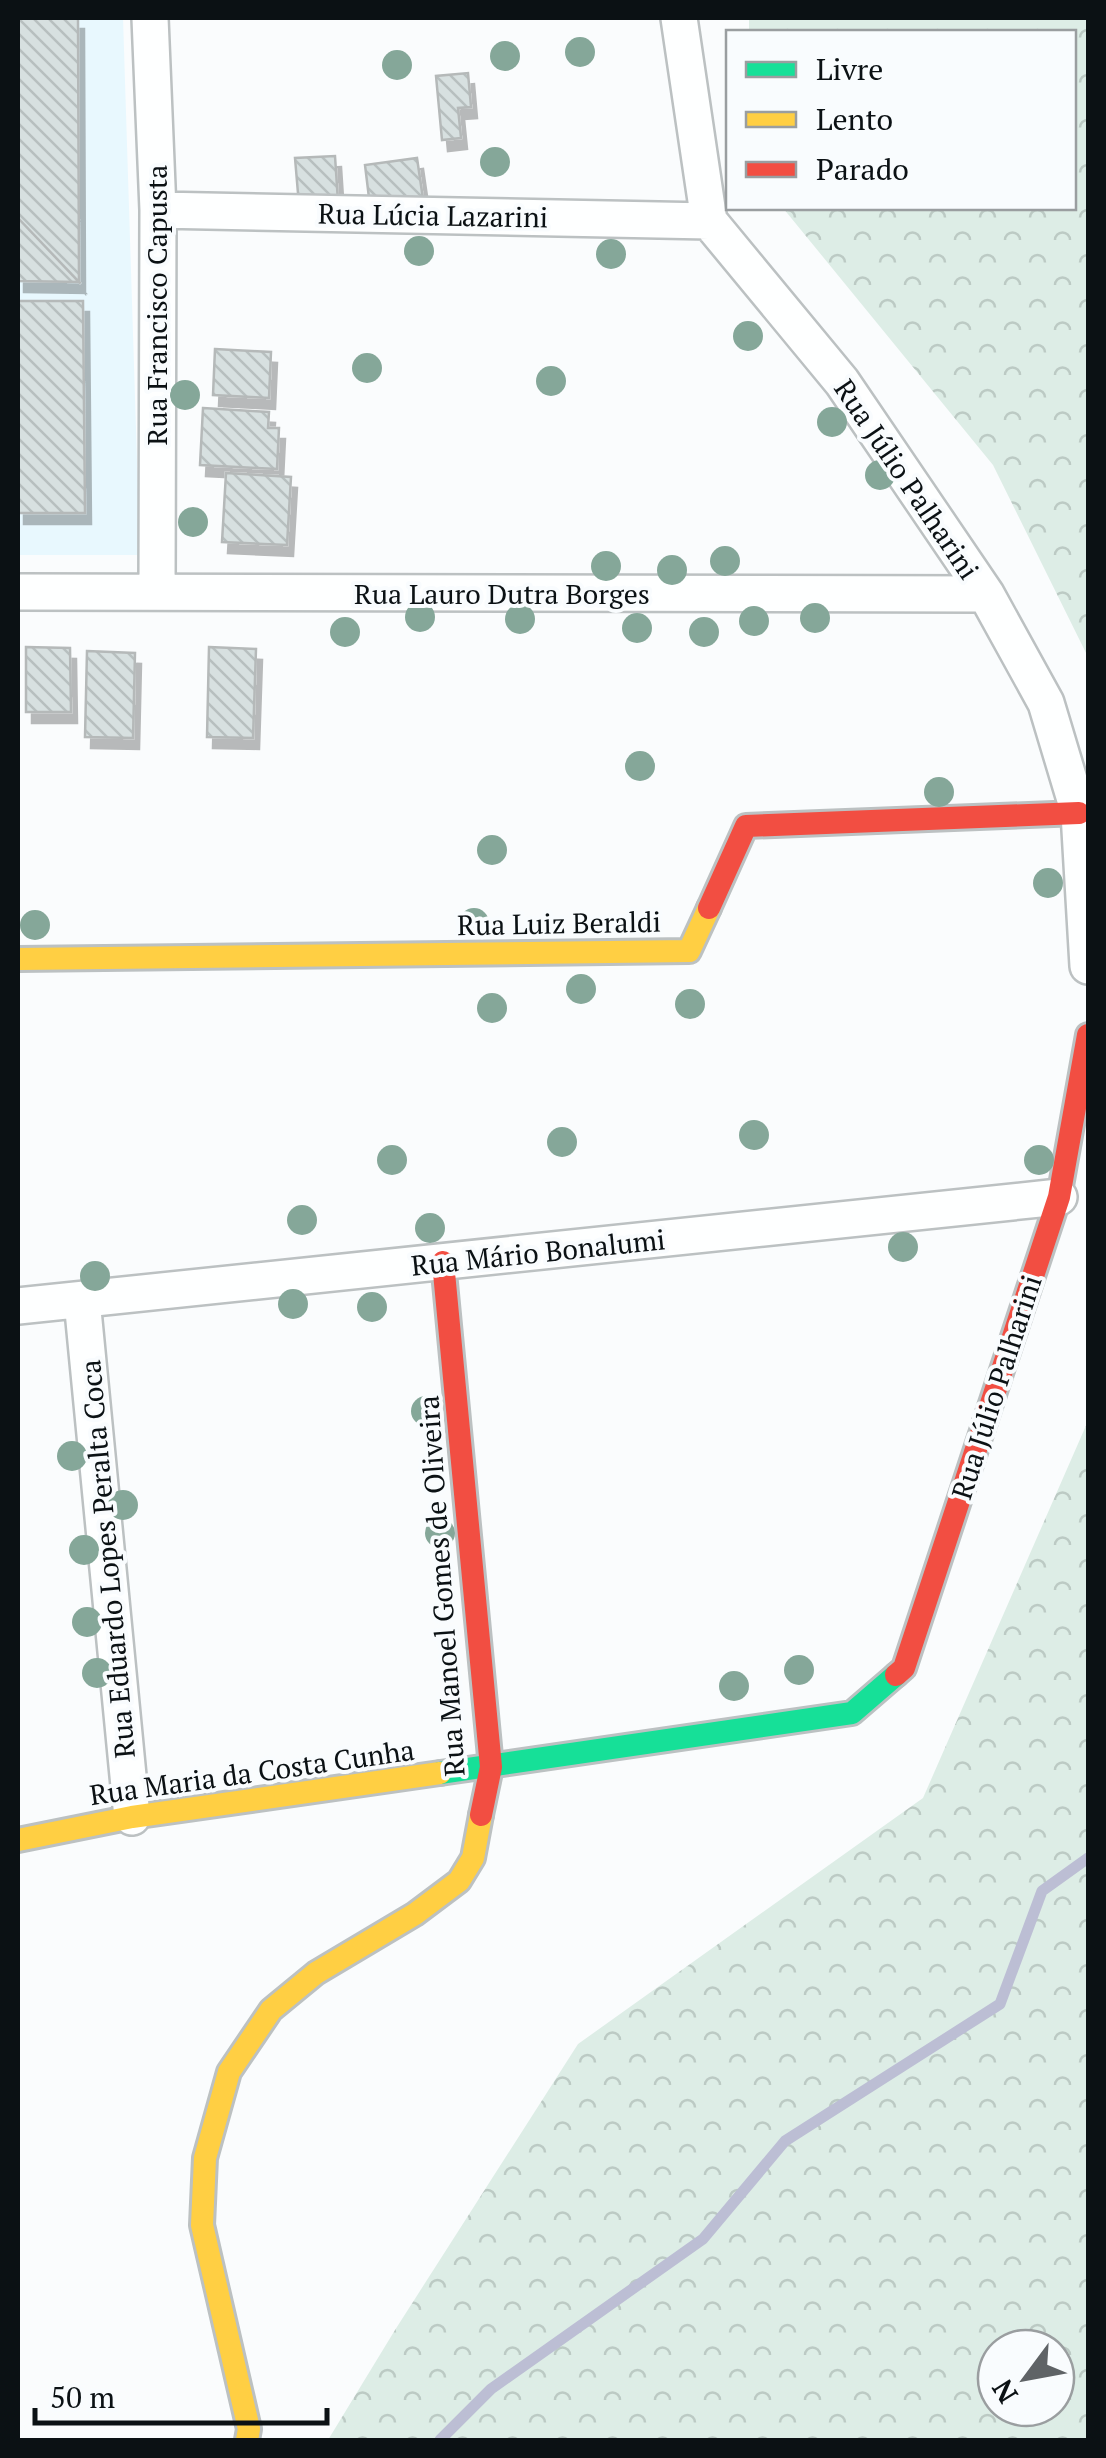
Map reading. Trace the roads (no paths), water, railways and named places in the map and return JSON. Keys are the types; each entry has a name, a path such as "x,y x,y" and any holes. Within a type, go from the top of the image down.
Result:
{"street":[{"name":"Rua Francisco Capusta","path":"150,18 158,210 157,592"},
{"path":"680,18 709,220"},
{"name":"Rua Lúcia Lazarini","path":"158,210 709,220"},
{"name":"Rua Júlio Palharini","path":"709,220 842,382 986,594 1046,703 1079,813 1088,966"},
{"name":"Rua Lauro Dutra Borges","path":"18,592 986,594"},
{"name":"Rua Luiz Beraldi","path":"18,958 690,951 746,826 1079,813"},
{"name":"Rua Júlio Palharini","path":"852,1713 904,1668 1059,1197 1088,1036"},
{"name":"Rua Mário Bonalumi","path":"18,1306 1059,1197"},
{"name":"Rua Manoel Gomes de Oliveira","path":"248,2440 202,2225 205,2158 229,2072 271,2010 316,1973 416,1914 459,1881 473,1858 491,1767 443,1262"},
{"name":"Rua Eduardo Lopes Peralta Coca","path":"82,1300 132,1818"},
{"name":"Rua Maria da Costa Cunha","path":"18,1840 132,1818 852,1713"}],"waterway":[{"path":"440,2440 491,2389 703,2239 785,2141 1000,2004 1042,1891 1088,1858"}]}
